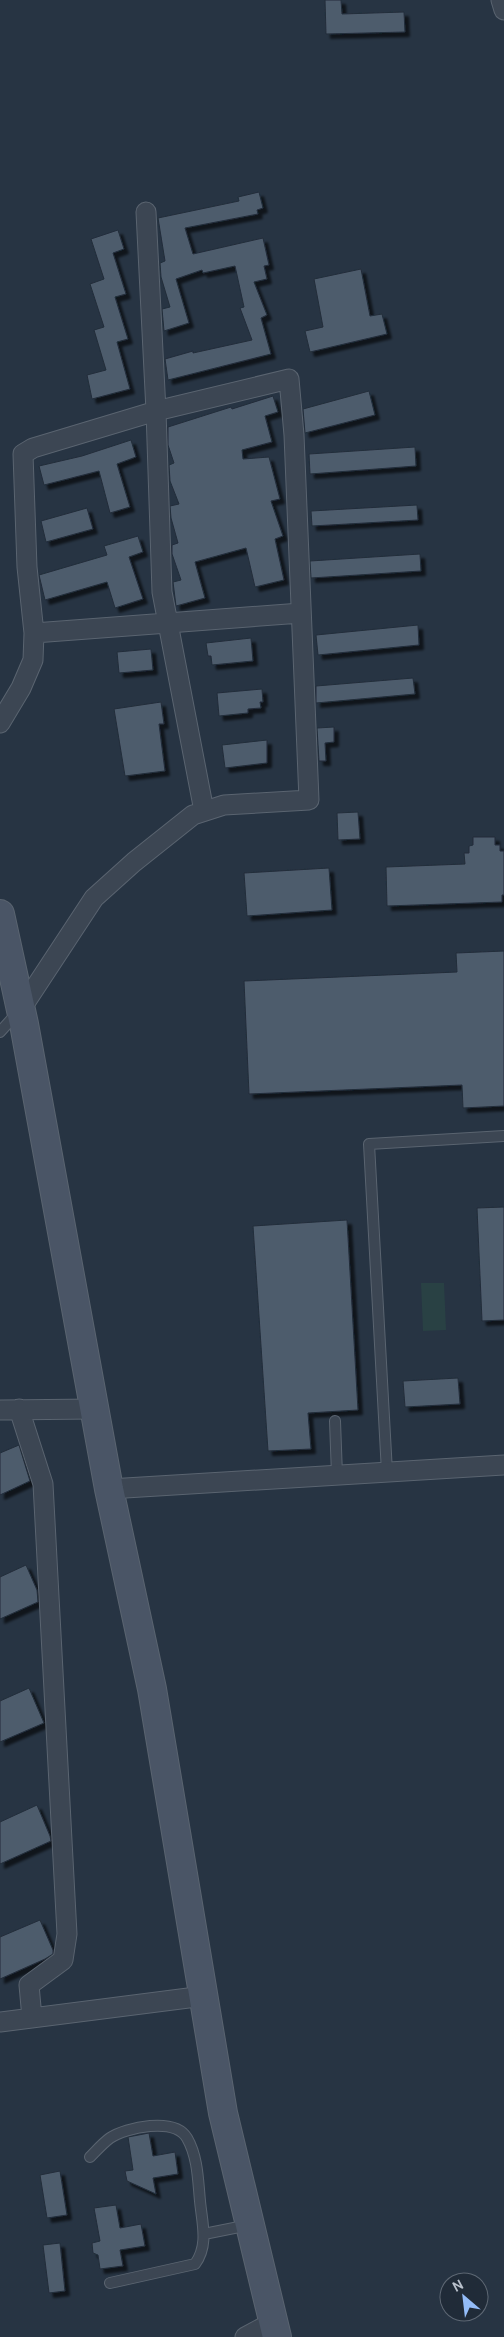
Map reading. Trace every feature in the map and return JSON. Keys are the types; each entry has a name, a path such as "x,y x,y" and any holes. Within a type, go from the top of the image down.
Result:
{"street":[{"path":"501,0 504,10"},
{"path":"146,212 156,411 162,592 204,811"},
{"path":"0,723 21,688 33,660 34,633 27,567 23,454 33,448 156,411 289,379 294,435 309,800 224,805 192,816 134,862 94,898 20,1009"},
{"path":"34,633 301,613"},
{"path":"0,914 20,1009 94,1409 152,1689 224,2113 275,2330 245,2337"},
{"path":"19,1409 43,1484 67,1934 63,1960 29,1985 32,2018"},
{"path":"0,1410 94,1409"},
{"path":"110,1489 504,1465"},
{"path":"0,2022 204,1996"}],"lane":[{"path":"0,1032 20,1009"},
{"path":"388,1472 369,1144 504,1136"},
{"path":"335,1421 337,1475"},
{"path":"90,2157 109,2139 125,2130 153,2126 172,2127 187,2137 196,2160 204,2234 203,2253 195,2264 110,2283"},
{"path":"204,2234 250,2224"}],"green space":[{"path":"421,1283 444,1283 446,1330 423,1331"}],"building":[{"path":"325,0 341,0 342,14 404,12 405,32 326,34"},
{"path":"259,192 263,208 257,210 258,214 185,228 193,254 263,238 269,265 264,266 267,279 254,282 267,315 261,318 271,354 168,380 165,359 193,351 193,353 252,340 240,308 244,307 235,266 203,273 202,270 176,279 189,323 164,331 162,309 170,307 161,277 160,263 165,261 158,218 239,201 238,197"},
{"path":"118,230 124,249 113,253 126,294 115,297 128,339 117,342 130,389 92,399 87,375 106,370 94,330 104,327 90,284 104,279 91,239"},
{"path":"361,269 370,316 382,314 387,334 310,352 305,331 323,327 314,279"},
{"path":"369,391 375,415 305,433 303,409"},
{"path":"273,396 278,412 265,416 272,442 242,450 243,459 269,457 280,499 271,501 283,536 275,539 284,580 255,587 246,548 195,562 205,598 176,606 173,582 181,580 172,554 172,545 178,543 171,518 170,506 179,504 170,481 169,465 174,463 168,445 168,427"},
{"path":"131,440 136,457 117,464 130,507 110,513 99,471 44,485 39,466 82,456"},
{"path":"415,447 416,466 310,474 309,454"},
{"path":"417,505 418,520 312,526 311,511"},
{"path":"87,508 93,529 46,542 41,521"},
{"path":"138,536 143,552 129,557 143,599 115,608 107,582 45,600 39,575 107,555 104,546"},
{"path":"420,554 421,571 311,578 310,561"},
{"path":"418,625 419,645 318,655 316,635"},
{"path":"251,638 253,661 212,665 206,643"},
{"path":"151,649 153,670 119,673 117,652"},
{"path":"413,678 415,694 316,703 316,686"},
{"path":"262,689 263,702 260,702 261,708 248,709 248,713 219,716 217,693"},
{"path":"161,702 164,724 159,724 165,771 125,776 114,709"},
{"path":"334,727 334,742 325,743 326,761 319,761 317,728"},
{"path":"267,740 267,763 225,768 222,745"},
{"path":"358,812 360,839 338,840 337,813"},
{"path":"473,837 495,837 495,845 500,845 500,851 504,851 504,895 502,895 502,902 387,906 386,867 465,864 464,853 469,853 469,846 473,845"},
{"path":"329,868 332,910 247,916 244,873"},
{"path":"504,951 504,1106 463,1108 462,1085 249,1094 244,981 457,972 456,953"},
{"path":"504,1207 504,1320 482,1321 477,1208"},
{"path":"347,1220 358,1410 308,1413 311,1449 268,1451 253,1226"},
{"path":"458,1378 460,1404 405,1407 403,1381"},
{"path":"19,1445 30,1481 0,1495 0,1453"},
{"path":"26,1565 37,1590 38,1602 0,1619 0,1577"},
{"path":"29,1688 44,1723 0,1742 0,1701"},
{"path":"37,1805 51,1841 0,1864 0,1822"},
{"path":"40,1920 53,1954 0,1979 0,1937"},
{"path":"149,2133 153,2156 175,2152 178,2174 153,2178 156,2194 127,2181 125,2171 133,2170 128,2137"},
{"path":"60,2171 67,2215 47,2218 40,2175"},
{"path":"116,2205 120,2228 141,2224 145,2246 120,2250 123,2266 100,2269 98,2255 93,2253 92,2243 100,2241 94,2208"},
{"path":"60,2243 65,2291 49,2293 43,2245"}]}
